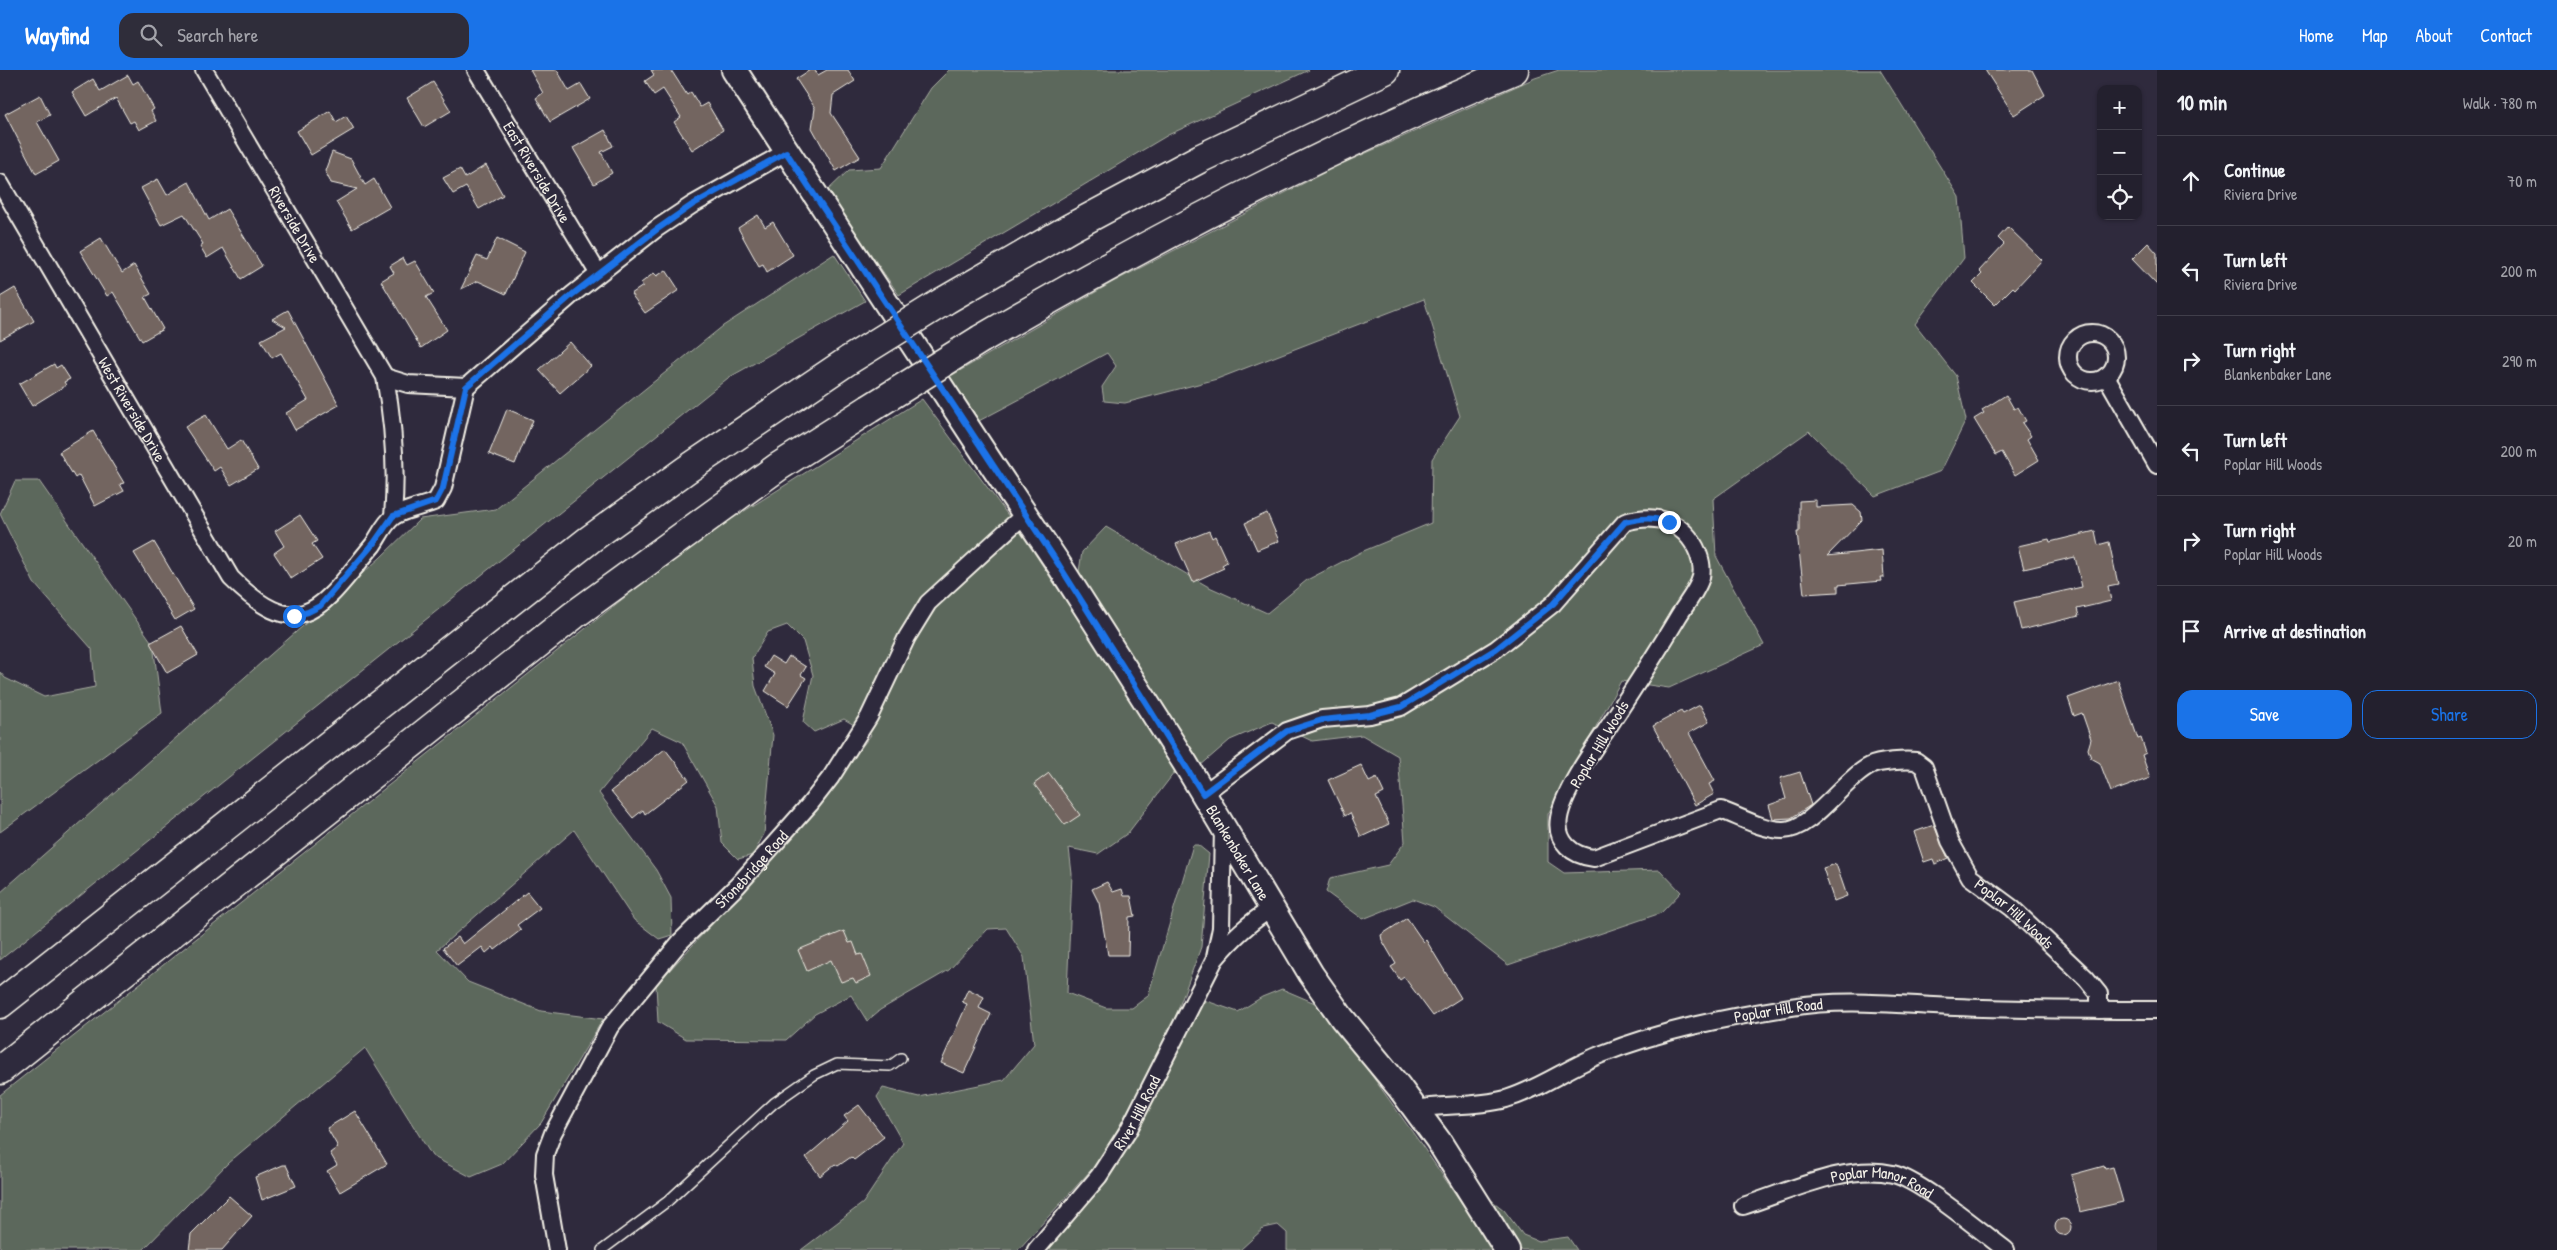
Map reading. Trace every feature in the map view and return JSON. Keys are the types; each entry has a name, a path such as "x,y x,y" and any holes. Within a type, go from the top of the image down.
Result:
{"highway":[{"path":"0,1004 589,540 686,470 850,360 944,301 1070,228 1201,158 1385,70"},
{"path":"0,1070 574,615 763,478 869,408 1077,283 1265,183 1438,102 1514,70"}],"street":[{"name":"Riverside Drive","path":"204,70 385,377 395,493 393,516"},
{"name":"East Riverside Drive","path":"476,70 598,273"},
{"name":"Blankenbaker Lane","path":"734,70 1024,515 1059,565 1203,794 1271,909 1342,1018 1415,1109 1507,1250"},
{"path":"393,516 436,501 443,488 466,387 598,273 692,205 786,152"},
{"name":"West Riverside Drive","path":"0,183 231,578 253,598 286,615 294,616 320,606 374,543 393,516"},
{"path":"2106,376 2157,465"},
{"path":"385,377 408,384 466,387"},
{"name":"Stonebridge Road","path":"557,1250 544,1175 545,1154 553,1133 610,1027 680,942 738,886 810,804 831,777 869,717 906,637 928,603 1024,515"},
{"name":"Poplar Hill Woods","path":"1203,794 1287,731 1322,720 1370,715 1401,707 1457,673 1496,649 1553,604 1625,522 1641,518 1655,518 1669,522 1681,529 1691,539 1698,552 1701,578 1663,644 1577,774 1559,817 1559,830 1563,842 1572,851 1583,857 1594,858 1721,810 1774,830 1785,830 1797,827 1817,814 1827,801 1871,765 1916,761 1924,767 1950,841 1970,877 2012,908 2086,978 2099,994 2099,1010"},
{"name":"River Hill Road","path":"1215,959 1222,928 1223,828"},
{"name":"River Hill Road","path":"1036,1250 1099,1176 1128,1131 1215,959 1239,931 1271,909"},
{"name":"Poplar Hill Road","path":"1415,1109 1435,1106 1483,1104 1508,1098 1594,1057 1646,1039 1735,1017 1794,1006 1856,1003 2157,1010"},
{"name":"Poplar Manor Road","path":"1743,1206 1849,1173 1868,1171 1894,1174 1915,1183 1999,1248"}],"lane":[{"path":"602,1250 668,1201 774,1103 814,1075 837,1064 890,1066 901,1058"}],"green space":[{"path":"949,70 1309,70 1168,135 899,295 827,191 849,170 881,168 931,88"},
{"path":"1559,70 1880,70 1959,197 1964,258 1915,324 1956,376 1966,420 1941,471 1875,496 1809,431 1713,499 1716,556 1764,645 1669,688 1621,681 1548,814 1548,862 1564,873 1660,870 1681,892 1661,913 1508,965 1434,907 1413,899 1363,919 1326,892 1330,878 1388,865 1405,842 1398,756 1362,735 1312,741 1272,722 1230,740 1200,766 1078,578 1082,552 1106,527 1207,586 1267,613 1307,580 1361,552 1431,523 1432,459 1460,416 1424,299 1217,379 1125,403 1104,401 1102,387 1116,366 1107,353 975,423 949,377 1113,282 1337,166 1535,78"},
{"path":"834,254 865,301 728,378 0,960 0,893 380,558 420,519 496,509 723,326"},
{"path":"922,399 1021,533 1177,769 1128,833 1098,854 1069,848 1072,874 1067,993 1106,1008 1132,1008 1148,996 1193,845 1198,845 1209,854 1201,947 1168,1037 1102,1158 1018,1250 801,1250 863,1203 903,1143 877,1097 883,1088 919,1097 1004,1080 1034,1044 1024,957 1006,928 988,929 949,970 880,1010 867,1021 851,995 815,1014 786,1040 686,1039 658,1022 656,985 784,846 871,735 844,719 814,732 803,722 813,675 803,641 787,625 768,632 752,658 755,686 773,735 764,834 753,855 738,859 722,843 718,806 682,742 652,728 599,793 656,870 671,898 672,935 659,939 634,920 574,830 437,950 468,982 541,1011 603,1019 541,1123 502,1164 471,1177 432,1156 365,1048 228,1163 143,1250 0,1250 0,1095 689,546"},
{"path":"15,481 39,481 153,644 162,713 0,832 0,672 5,678 44,697 95,687 92,649 34,583 0,514"},
{"path":"1282,989 1322,1006 1494,1250 1287,1250 1287,1233 1278,1225 1264,1228 1240,1250 1046,1250 1201,999 1238,1012 1262,997"},
{"path":"1486,1196 1504,1210 1523,1235 1538,1241 1568,1237 1577,1250 1519,1250"}],"building":[{"path":"530,70 557,70 569,91 581,84 590,99 550,122 536,98 543,93"},
{"path":"651,70 671,70 687,95 691,92 700,107 707,103 723,130 692,150 674,122 681,117 663,89 654,95 645,81 654,75"},
{"path":"810,70 815,70 818,75 827,70 848,70 855,81 833,95 831,113 860,157 836,171 812,128 815,108 796,79"},
{"path":"1985,70 2032,70 2045,95 2014,115"},
{"path":"128,75 133,84 138,81 154,109 151,111 156,121 139,130 134,121 130,123 116,98 86,116 72,92 93,79 100,91"},
{"path":"433,82 451,111 424,127 407,98"},
{"path":"40,95 50,115 37,122 59,161 36,174 5,114"},
{"path":"330,111 336,122 346,116 354,129 311,155 297,131"},
{"path":"605,130 613,146 601,152 612,173 594,184 573,148"},
{"path":"332,152 351,159 365,185 374,179 390,207 352,229 336,202 357,189 331,183 325,171"},
{"path":"486,165 503,195 479,209 466,187 453,194 443,178 460,169 465,178"},
{"path":"158,179 167,195 189,182 209,220 227,209 262,266 241,279 223,248 207,258 200,246 203,244 184,214 161,225 141,188"},
{"path":"758,215 765,227 773,222 793,255 767,272 763,264 759,266 738,228"},
{"path":"2008,227 2042,260 2015,289 2013,287 1995,305 1973,283 1982,274 1979,271 2004,244 1998,238"},
{"path":"101,238 122,273 134,265 151,294 145,297 163,329 142,341 113,292 107,296 80,251"},
{"path":"497,238 525,252 506,294 478,281 461,289 477,256 487,260"},
{"path":"2148,243 2157,253 2157,285 2132,259"},
{"path":"403,258 407,265 415,261 434,293 426,297 447,330 421,348 381,281 394,273 390,266"},
{"path":"666,270 679,290 645,313 631,294 643,286 641,283 654,273 657,276"},
{"path":"15,288 34,321 0,340 0,297"},
{"path":"288,310 339,405 295,430 286,413 308,400 281,353 272,358 261,340 286,327 272,319"},
{"path":"570,342 591,366 560,393 539,370"},
{"path":"54,364 56,368 61,365 70,379 64,382 66,385 32,406 19,384"},
{"path":"2006,395 2014,409 2018,407 2026,421 2022,423 2031,436 2027,439 2039,460 2015,475 2002,452 1996,455 1974,419 1984,413 1982,410"},
{"path":"507,409 533,420 515,464 489,454"},
{"path":"206,415 227,449 241,440 258,469 231,485 220,467 214,471 185,427"},
{"path":"93,431 124,483 120,484 124,491 95,506 79,475 75,478 59,452"},
{"path":"1816,500 1816,507 1853,505 1861,512 1862,520 1827,556 1882,550 1884,577 1880,577 1881,581 1838,585 1838,592 1804,594 1797,532 1799,532 1799,501"},
{"path":"1267,513 1279,541 1257,550 1245,523"},
{"path":"300,515 317,541 312,544 322,559 291,579 274,553 284,546 275,531"},
{"path":"1209,531 1212,538 1215,536 1227,562 1222,565 1224,568 1193,582 1176,544"},
{"path":"2095,531 2098,545 2109,542 2118,584 2108,586 2111,601 2077,609 2079,616 2021,630 2014,602 2082,587 2075,557 2024,569 2018,546 2049,539 2050,542"},
{"path":"154,542 194,609 175,620 134,553"},
{"path":"181,626 198,655 167,673 150,643"},
{"path":"771,656 784,664 789,656 806,667 801,675 806,678 788,706 765,691 775,674 764,667"},
{"path":"2118,680 2138,739 2141,738 2146,753 2142,755 2150,778 2111,792 2100,763 2091,758 2088,749 2091,739 2082,713 2074,716 2068,698"},
{"path":"1700,705 1709,722 1689,733 1715,781 1709,784 1714,794 1695,805 1653,726 1681,711 1683,714"},
{"path":"665,749 689,780 645,814 643,810 633,818 611,791"},
{"path":"1361,765 1369,782 1377,778 1384,793 1376,797 1389,824 1361,837 1350,813 1345,816 1328,780"},
{"path":"1800,772 1811,805 1791,818 1773,819 1769,805 1786,799 1780,778"},
{"path":"1049,773 1080,815 1065,825 1034,784"},
{"path":"1934,825 1948,858 1935,864 1933,859 1924,862 1914,832"},
{"path":"1836,864 1847,896 1834,901 1823,868"},
{"path":"1107,882 1113,892 1122,889 1124,896 1131,896 1135,916 1129,917 1128,955 1108,955 1099,903 1092,889"},
{"path":"527,892 540,908 517,925 521,930 495,950 493,947 486,953 482,947 457,966 443,948 458,937 463,944"},
{"path":"1407,918 1424,942 1426,940 1461,998 1433,1016 1404,977 1400,980 1391,967 1396,964 1382,940 1381,935"},
{"path":"844,931 849,943 853,942 858,955 862,954 871,976 856,983 853,978 841,982 831,960 807,971 798,950"},
{"path":"968,989 984,997 979,1008 991,1014 964,1073 941,1063 967,1004 962,1002"},
{"path":"859,1105 884,1137 854,1160 851,1157 838,1166 835,1164 820,1176 806,1157 848,1121 844,1116"},
{"path":"355,1111 387,1164 340,1192 327,1171 337,1165 330,1153 338,1147 327,1128"},
{"path":"286,1165 296,1186 262,1200 255,1177"},
{"path":"2104,1166 2105,1169 2113,1167 2123,1202 2080,1212 2071,1175"},
{"path":"229,1196 252,1216 222,1250 189,1250 191,1234"},
{"path":"2060,1219 2066,1219 2071,1224 2069,1233 2060,1235 2055,1230 2055,1224"}],"route":[{"path":"294,616 320,606 374,543 393,516 436,501 443,488 466,387 598,273 656,230 692,205 786,152 1024,515 1059,565 1185,762 1203,794 1287,731 1322,720 1370,715 1401,707 1496,649 1553,604 1625,522 1641,518 1655,518 1669,522"}]}
